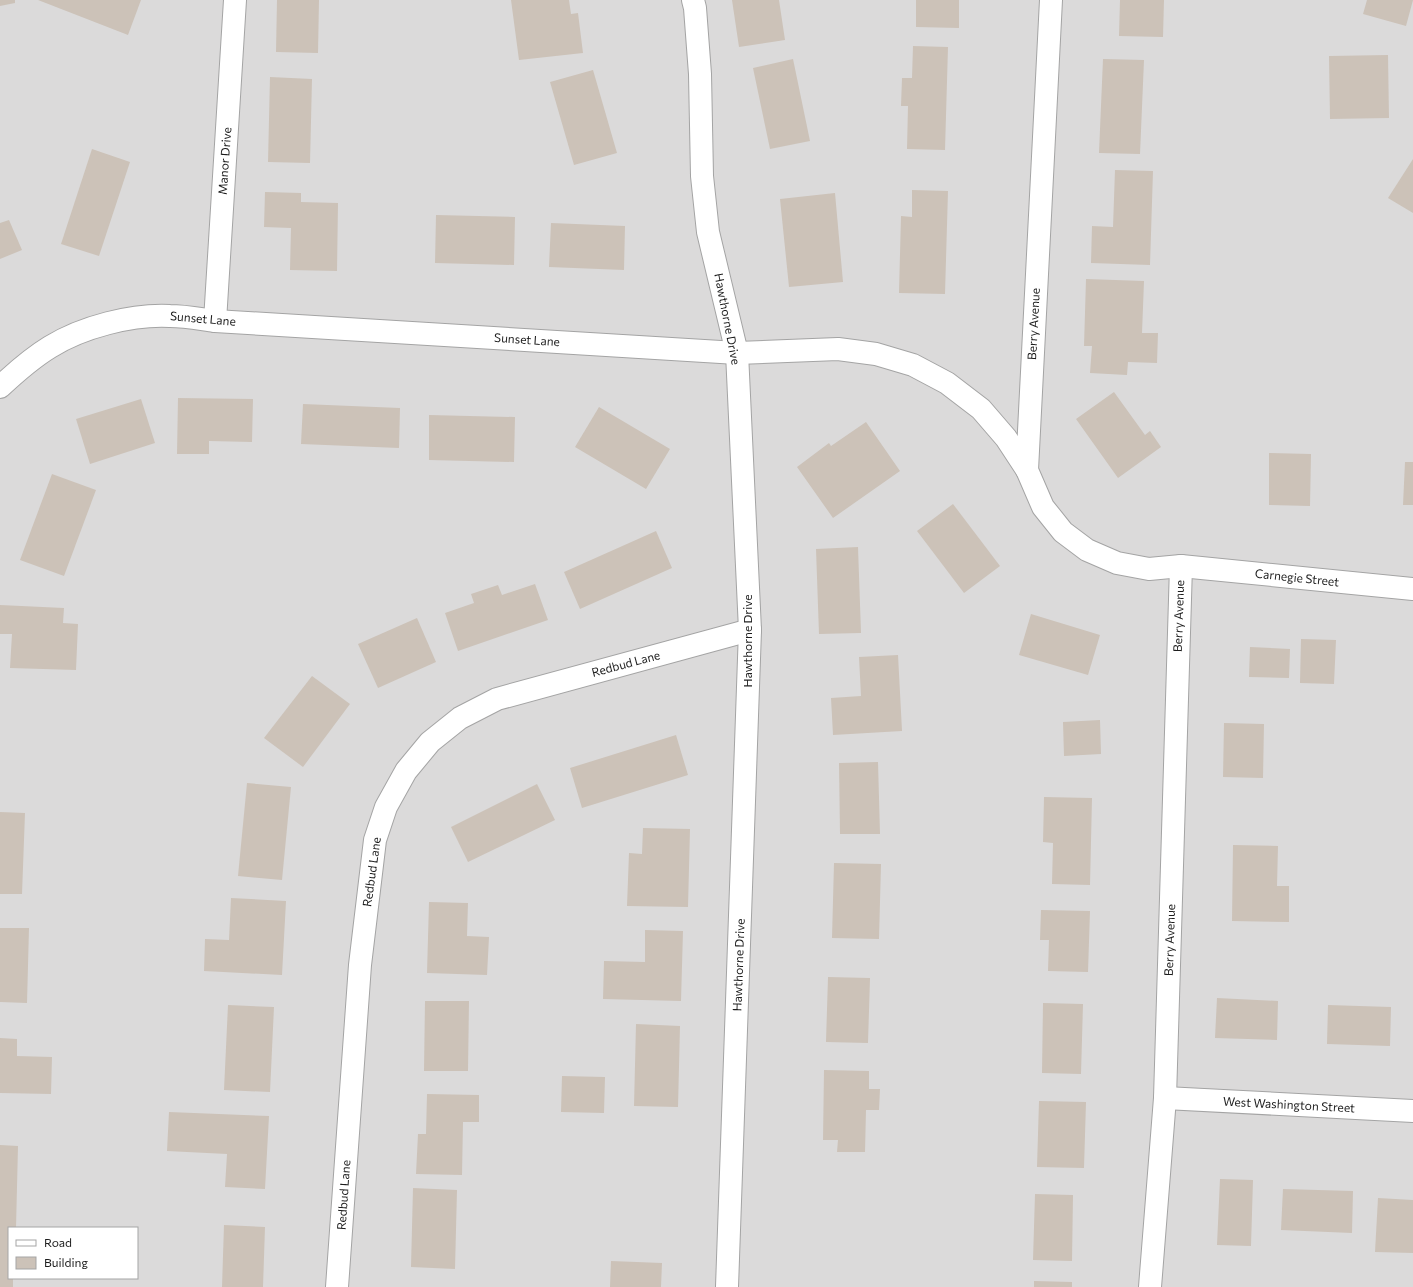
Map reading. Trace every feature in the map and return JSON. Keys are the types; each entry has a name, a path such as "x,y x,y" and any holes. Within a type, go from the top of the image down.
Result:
{"street":[{"name":"Manor Drive","path":"215,321 235,0"},
{"name":"Hawthorne Drive","path":"693,0 695,8 700,74 702,176 708,224 737,353 750,630 727,1287"},
{"name":"Berry Avenue","path":"1051,0 1027,470 1043,507 1064,532 1087,550 1117,563 1149,569 1181,566 1165,1098 1150,1287"},
{"name":"Sunset Lane","path":"0,387 20,368 51,347 87,330 130,319 170,316 215,321 737,353 838,349 876,354 913,365 947,383 981,409 1006,438 1027,470"},
{"name":"Carnegie Street","path":"1181,566 1413,589"},
{"name":"Redbud Lane","path":"337,1287 360,965 375,840 386,807 406,771 430,742 460,718 497,699 750,630"},
{"name":"West Washington Street","path":"1165,1098 1413,1111"}],"shaded area":[{"path":"0,0 1413,0 1413,1287 0,1287"}],"building":[{"path":"0,0 15,0 15,3 0,6"},
{"path":"38,0 141,0 128,35"},
{"path":"277,0 319,0 318,53 276,52"},
{"path":"511,0 569,0 571,14 578,13 583,53 519,60"},
{"path":"732,0 779,0 785,40 739,47"},
{"path":"916,0 959,0 959,28 916,27"},
{"path":"1120,0 1164,0 1163,37 1119,36"},
{"path":"1367,0 1413,0 1406,26 1363,14"},
{"path":"913,46 948,47 945,150 907,149 908,106 901,106 902,78 912,78"},
{"path":"1388,55 1389,118 1330,119 1329,56"},
{"path":"793,59 810,141 770,149 753,68"},
{"path":"1103,59 1144,60 1140,154 1099,153"},
{"path":"593,70 617,153 574,165 550,82"},
{"path":"270,77 312,79 310,163 268,162"},
{"path":"92,149 130,162 99,256 61,244"},
{"path":"1413,159 1413,213 1388,198"},
{"path":"1115,170 1153,171 1150,265 1091,263 1092,226 1113,227"},
{"path":"912,190 948,191 945,294 899,293 901,216 912,217"},
{"path":"265,192 301,193 301,202 338,203 337,271 290,270 291,228 264,227"},
{"path":"835,193 843,282 789,287 780,199"},
{"path":"436,215 515,217 514,265 435,263"},
{"path":"9,220 22,250 0,259 0,223"},
{"path":"551,223 625,226 624,270 549,267"},
{"path":"1086,279 1144,281 1142,333 1158,333 1157,363 1128,362 1127,375 1090,373 1092,346 1084,346"},
{"path":"1114,392 1145,435 1150,431 1161,447 1118,478 1076,419"},
{"path":"178,398 253,399 252,442 209,441 209,454 177,454"},
{"path":"141,399 155,443 90,464 76,419"},
{"path":"303,404 400,408 399,448 301,444"},
{"path":"599,407 670,449 646,489 575,447"},
{"path":"429,415 515,417 514,462 429,460"},
{"path":"866,422 900,471 833,518 797,467 829,443 831,446"},
{"path":"1269,453 1311,454 1310,506 1269,505"},
{"path":"1405,462 1413,462 1413,505 1403,505"},
{"path":"52,474 96,490 64,576 20,560"},
{"path":"953,504 1000,566 964,593 917,531"},
{"path":"656,531 672,568 580,609 564,572"},
{"path":"858,547 861,633 819,634 816,549"},
{"path":"535,584 548,620 458,651 445,613 474,603 471,594 498,585 502,595"},
{"path":"0,605 64,608 63,623 78,624 76,670 10,668 12,634 0,634"},
{"path":"1031,614 1100,635 1088,675 1019,655"},
{"path":"417,618 436,662 378,688 358,644"},
{"path":"1301,639 1336,640 1334,684 1300,683"},
{"path":"1250,647 1290,649 1289,678 1249,677"},
{"path":"898,655 902,731 833,735 831,698 861,696 859,657"},
{"path":"312,676 350,704 303,767 264,738"},
{"path":"1100,720 1101,754 1064,756 1063,722"},
{"path":"1224,723 1264,724 1263,778 1223,777"},
{"path":"676,735 688,775 582,808 570,768"},
{"path":"878,762 880,834 840,834 839,763"},
{"path":"247,783 291,787 282,880 238,876"},
{"path":"537,784 555,820 468,862 451,827"},
{"path":"1044,797 1092,798 1090,885 1052,884 1053,843 1043,842"},
{"path":"0,812 25,813 22,894 0,894"},
{"path":"643,828 690,829 688,907 627,906 629,853 642,854"},
{"path":"1233,845 1278,846 1277,886 1289,886 1289,922 1232,921"},
{"path":"834,863 881,864 879,939 832,938"},
{"path":"231,898 286,901 282,975 204,971 205,939 229,940"},
{"path":"429,902 468,903 467,936 489,937 487,975 427,973"},
{"path":"1041,910 1090,911 1088,972 1048,971 1049,940 1040,940"},
{"path":"0,928 29,928 27,1003 0,1002"},
{"path":"645,930 683,931 681,1001 603,999 604,961 645,962"},
{"path":"828,977 870,978 868,1043 826,1042"},
{"path":"1217,998 1278,1001 1277,1040 1215,1038"},
{"path":"425,1001 469,1001 468,1071 424,1071"},
{"path":"1043,1003 1083,1004 1081,1074 1042,1073"},
{"path":"228,1005 274,1007 270,1092 224,1090"},
{"path":"1328,1005 1391,1007 1390,1046 1327,1044"},
{"path":"636,1024 680,1026 678,1107 634,1106"},
{"path":"0,1038 17,1039 17,1056 52,1057 51,1094 0,1093"},
{"path":"824,1070 869,1071 869,1089 880,1089 879,1110 866,1110 865,1152 837,1152 838,1140 823,1140"},
{"path":"562,1076 605,1077 604,1113 561,1112"},
{"path":"427,1094 479,1095 479,1122 463,1122 462,1175 416,1174 418,1134 426,1134"},
{"path":"1039,1101 1086,1102 1084,1168 1037,1167"},
{"path":"169,1112 269,1116 265,1189 225,1187 227,1154 167,1151"},
{"path":"0,1145 18,1146 16,1227 8,1227 8,1279 13,1279 13,1287 0,1287"},
{"path":"1220,1179 1253,1180 1251,1246 1217,1245"},
{"path":"413,1188 457,1190 455,1269 411,1267"},
{"path":"1283,1189 1353,1191 1352,1233 1281,1230"},
{"path":"1035,1194 1073,1195 1072,1261 1033,1260"},
{"path":"1378,1198 1413,1200 1413,1253 1375,1252"},
{"path":"224,1225 265,1227 263,1287 222,1287"},
{"path":"611,1261 662,1263 661,1287 610,1287"},
{"path":"1034,1281 1072,1282 1072,1287 1034,1287"}]}
